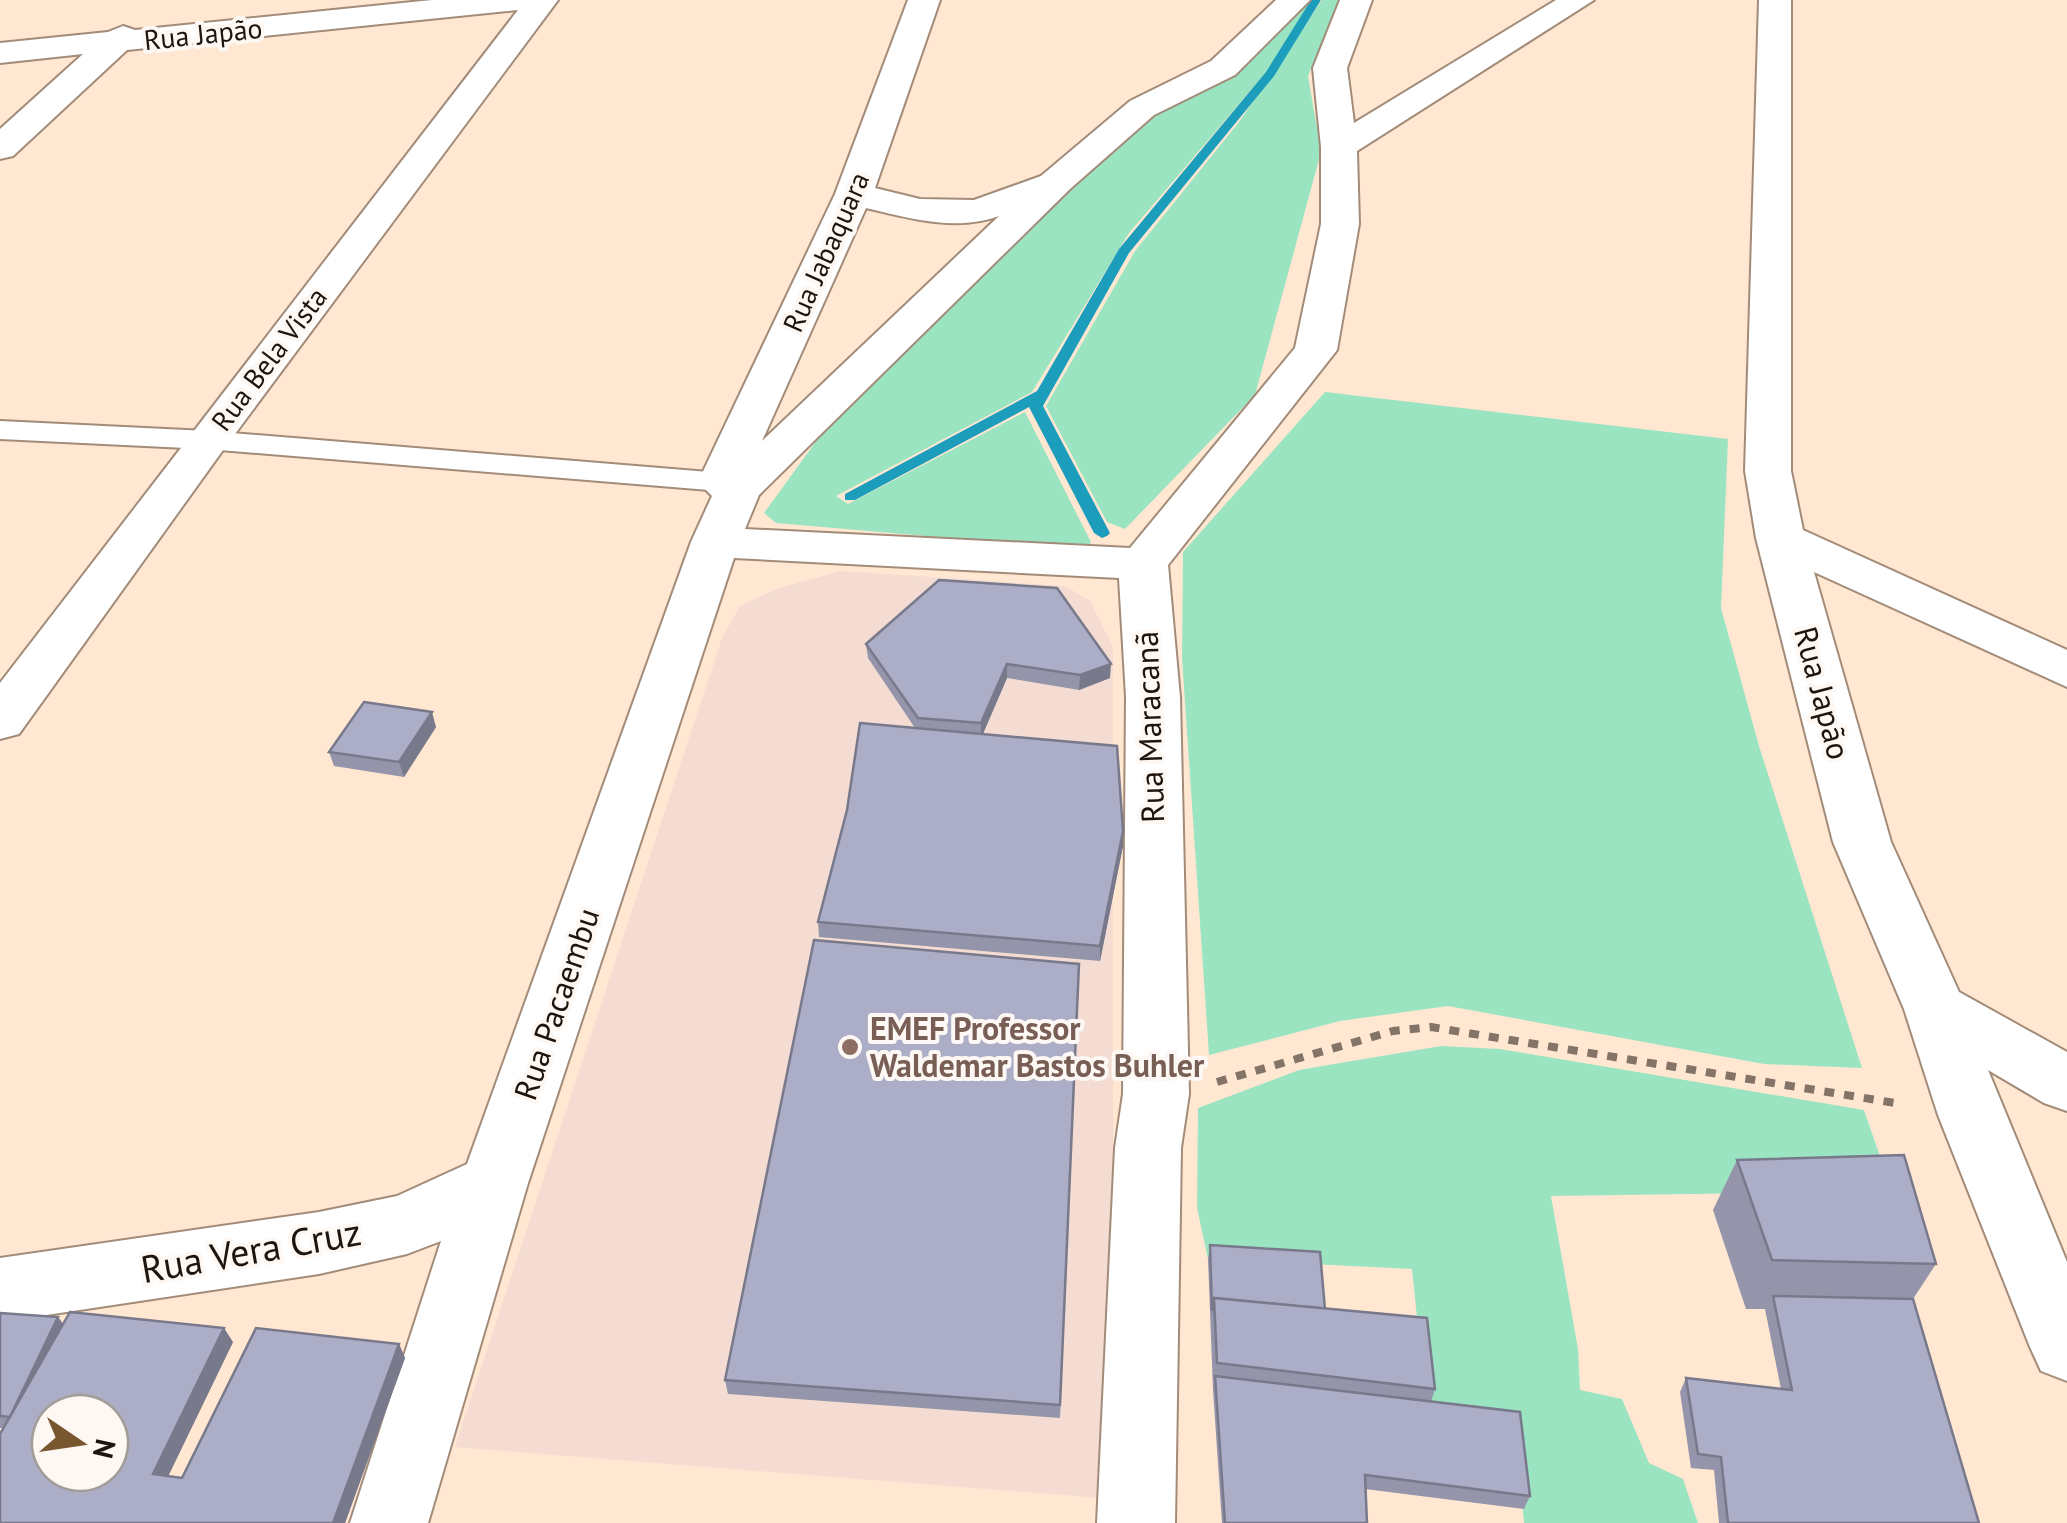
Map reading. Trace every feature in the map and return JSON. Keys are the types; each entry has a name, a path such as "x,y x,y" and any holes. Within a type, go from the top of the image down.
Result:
{"street":[{"path":"0,148 113,44 169,0"},
{"name":"Rua Japão","path":"0,52 113,44 526,0"},
{"name":"Rua Bela Vista","path":"0,721 207,440 542,0"},
{"name":"Rua Jabaquara","path":"725,505 854,194 924,0"},
{"path":"725,505 1058,181 1142,108 1223,68 1294,0"},
{"path":"725,505 1143,564 1316,350 1340,224 1339,147 1330,68 1356,0"},
{"path":"1339,147 1578,0"},
{"name":"Rua Japão","path":"1774,0 1768,470 1780,538 1862,842 1935,1010 1972,1115 2067,1346"},
{"path":"854,194 920,210 978,211 1058,181"},
{"name":"Rua Pacaembu","path":"392,1511 494,1184 725,505"},
{"path":"1780,538 2067,670"},
{"name":"Rua Maracanã","path":"1136,1523 1148,1148 1154,1102 1153,697 1143,564"},
{"path":"1935,1010 2067,1084"},
{"name":"Rua Vera Cruz","path":"0,1290 320,1243 407,1224 494,1184"}],"lane":[{"path":"0,430 207,440 725,505"}],"path":[{"path":"1154,1102 1328,1048 1431,1027 1972,1115"}],"shaded area":[{"name":"EMEF Professor Waldemar Bastos Buhler","path":"841,571 1065,586 1090,601 1113,647 1113,1499 455,1447 722,638 740,606 776,589"}],"green space":[{"path":"1299,0 1312,0 1268,70 1129,233 1032,392 836,496 848,504 1025,412 1091,542 1088,550 776,523 764,513 825,429 1114,143"},
{"path":"1322,0 1340,0 1308,76 1321,152 1255,395 1125,529 1107,522 1046,406 1135,251 1239,122"},
{"path":"1325,392 1728,439 1721,608 1759,746 1862,1068 1764,1064 1448,1006 1340,1021 1209,1055 1182,658 1183,552"},
{"path":"1441,1046 1500,1049 1864,1110 1892,1191 1551,1196 1578,1349 1580,1390 1622,1399 1649,1463 1683,1479 1698,1523 1524,1523 1515,1426 1427,1415 1412,1269 1208,1259 1197,1208 1198,1108 1299,1070"}],"building":[{"path":"939,580 1057,588 1111,664 1080,675 1007,664 981,723 918,718 866,644"},
{"path":"364,702 432,712 399,762 329,752"},
{"path":"860,723 1117,746 1123,831 1100,946 818,922 847,810"},
{"path":"814,940 1079,964 1060,1405 725,1380"},
{"path":"1904,1155 1936,1264 1772,1260 1737,1160"},
{"path":"1210,1245 1320,1252 1325,1309 1214,1298 1212,1311"},
{"path":"1773,1296 1913,1299 1979,1523 1728,1523 1721,1457 1698,1454 1686,1378 1792,1390"},
{"path":"1214,1298 1427,1318 1435,1389 1217,1363"},
{"path":"70,1312 224,1328 153,1474 182,1478 256,1328 399,1344 333,1523 0,1523 0,1434"},
{"path":"0,1313 58,1317 10,1417 0,1416"},
{"path":"1215,1376 1520,1412 1530,1496 1365,1475 1367,1523 1225,1523"}],"waterway":[{"path":"1043,394 1123,252 1270,74 1316,0"},
{"path":"850,497 1043,394"},
{"path":"1043,394 1036,406 1102,533"}],"place":[{"name":"EMEF Professor Waldemar Bastos Buhler","path":"850,1047"}]}
